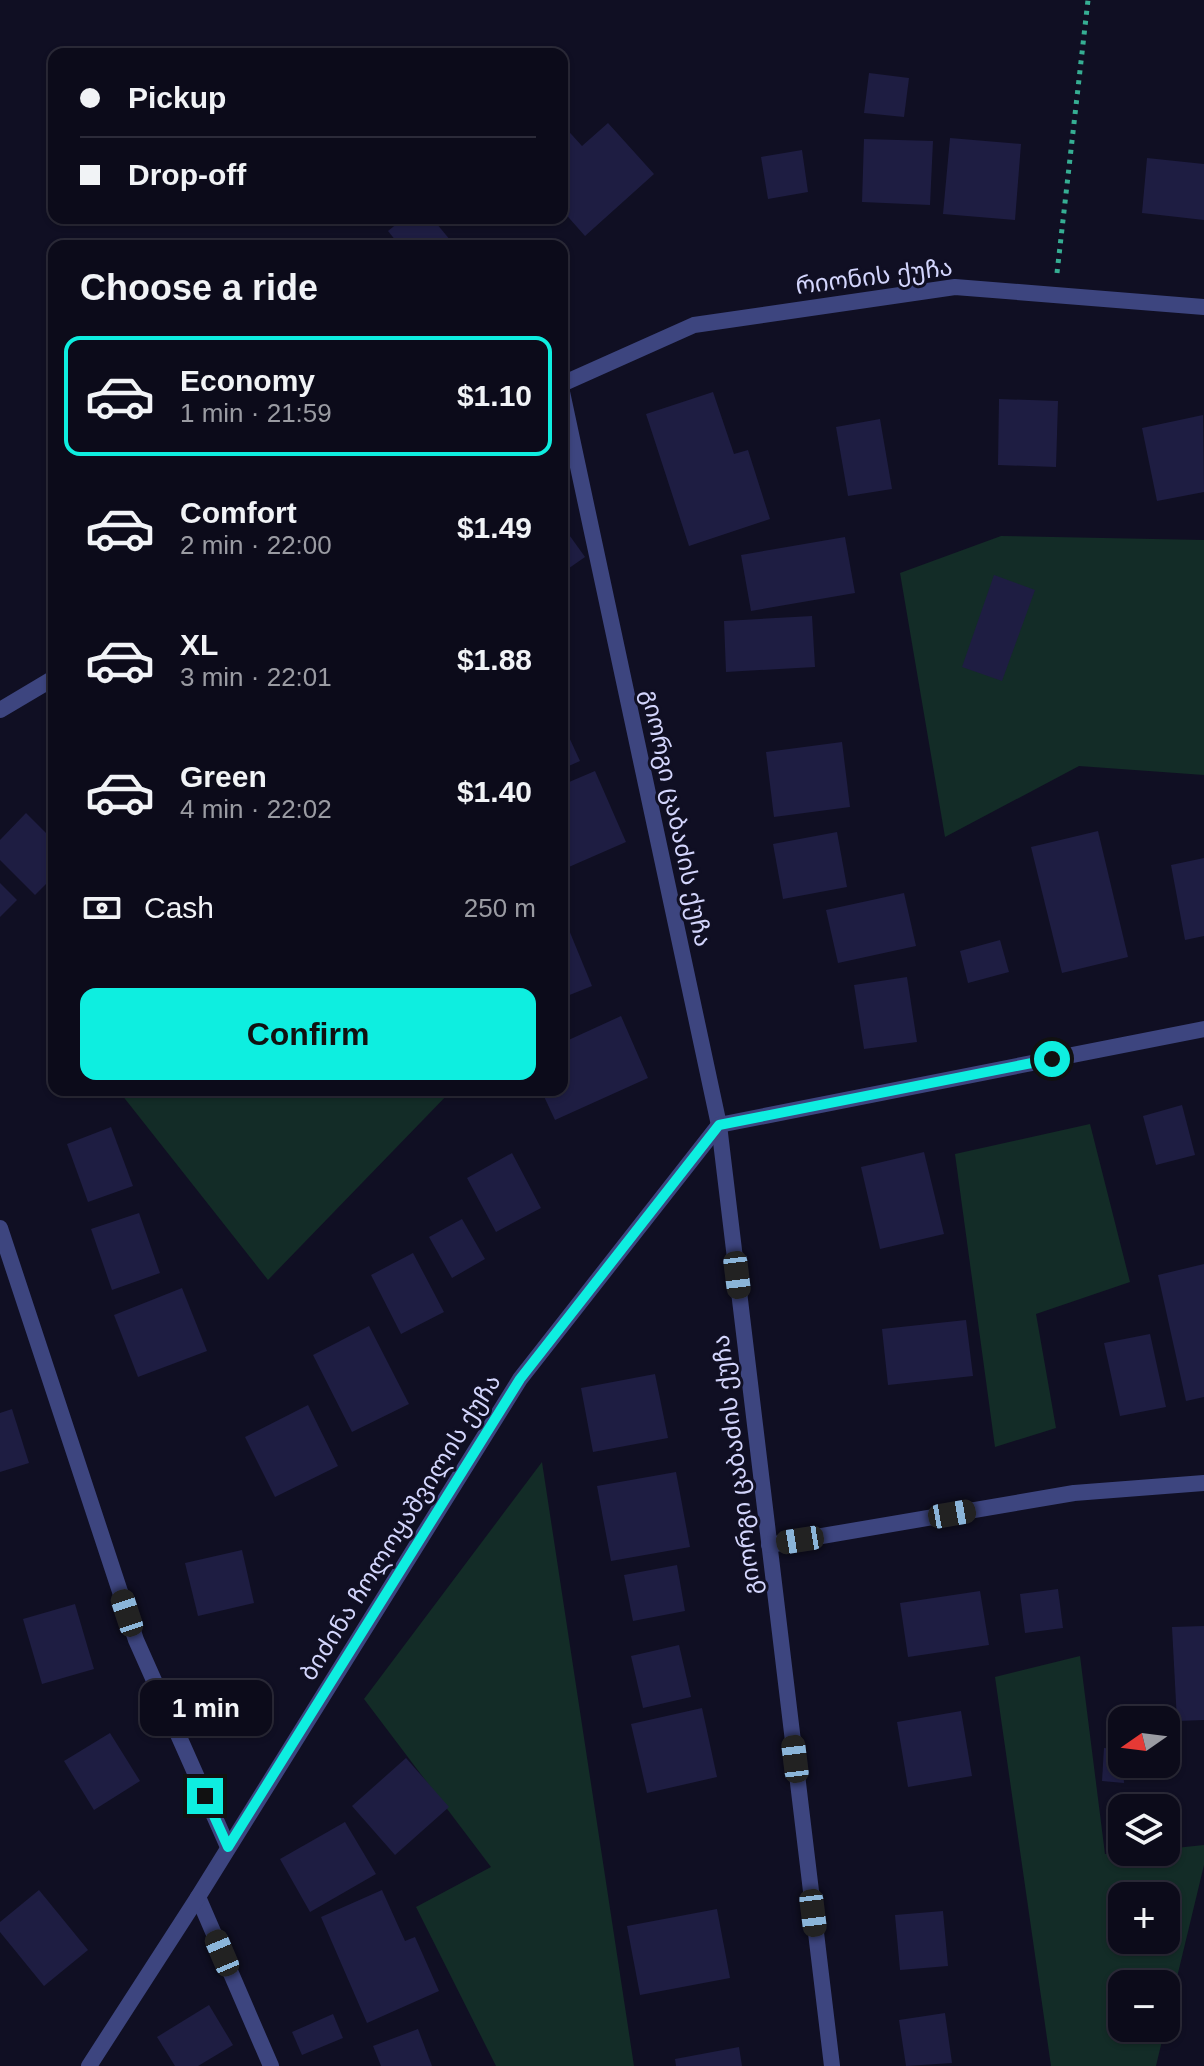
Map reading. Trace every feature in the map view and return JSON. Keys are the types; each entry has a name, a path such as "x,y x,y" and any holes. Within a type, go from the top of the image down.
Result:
{"street":[{"name":"რიონის ქუჩა","path":"568,381 694,325 955,287 1204,307"},
{"name":"გიორგი ცაბაძის ქუჩა","path":"568,420 719,1125 832,2066"},
{"path":"0,710 48,682"},
{"path":"719,1125 1204,1029"},
{"name":"ბიძინა ჩოლოყაშვილის ქუჩა","path":"89,2066 198,1897 520,1379 719,1125"},
{"path":"0,1228 136,1640 228,1847"},
{"path":"769,1545 1074,1493 1204,1483"},
{"path":"198,1897 271,2066"}],"path":[{"path":"1054,295 1088,0"}],"green space":[{"path":"1001,536 1204,540 1204,775 1079,766 945,837 900,573"},
{"path":"123,1096 446,1096 268,1280"},
{"path":"1090,1124 1130,1282 1036,1314 1056,1428 995,1447 955,1154"},
{"path":"542,1462 634,2066 496,2066 416,1907 491,1867 364,1699"},
{"path":"1080,1656 1108,1866 1180,1866 1180,1848 1204,1845 1204,1865 1179,1970 1108,1970 1108,2042 1162,2042 1156,2066 1051,2066 995,1677"}],"building":[{"path":"869,73 909,78 904,117 864,113"},
{"path":"608,123 654,174 585,236 568,217 568,131 582,146"},
{"path":"950,138 1021,144 1015,220 943,214"},
{"path":"864,139 933,141 930,205 862,202"},
{"path":"802,150 808,192 768,199 761,157"},
{"path":"1147,158 1204,164 1204,220 1142,213"},
{"path":"397,224 437,224 450,240 395,240 388,231"},
{"path":"713,392 734,454 748,450 770,519 689,546 646,414"},
{"path":"999,399 1058,401 1056,467 998,465"},
{"path":"1203,415 1204,492 1157,501 1142,428"},
{"path":"880,419 892,489 848,496 836,427"},
{"path":"568,533 585,557 568,569"},
{"path":"845,537 855,593 751,611 741,555"},
{"path":"994,575 1035,590 1002,681 962,667"},
{"path":"812,616 815,667 726,672 724,621"},
{"path":"568,735 580,761 568,766"},
{"path":"842,742 850,807 774,817 766,752"},
{"path":"595,771 626,842 568,867 568,782"},
{"path":"26,813 48,835 48,882 35,895 0,860 0,840"},
{"path":"1098,831 1128,957 1062,973 1031,847"},
{"path":"837,832 847,887 783,899 773,844"},
{"path":"1204,858 1204,936 1185,940 1171,865"},
{"path":"0,883 17,900 0,917"},
{"path":"904,893 916,946 838,963 826,910"},
{"path":"568,928 592,986 568,996"},
{"path":"1000,940 1009,972 968,983 960,951"},
{"path":"907,977 917,1042 864,1049 854,985"},
{"path":"621,1016 648,1078 555,1120 544,1096 568,1096 568,1040"},
{"path":"1182,1105 1195,1155 1156,1165 1143,1116"},
{"path":"111,1127 133,1186 88,1202 67,1144"},
{"path":"924,1152 944,1234 880,1249 861,1167"},
{"path":"512,1153 541,1208 496,1232 467,1178"},
{"path":"139,1213 160,1273 112,1290 91,1229"},
{"path":"462,1219 485,1259 452,1278 429,1237"},
{"path":"413,1253 444,1312 401,1334 371,1275"},
{"path":"1204,1264 1204,1397 1186,1401 1158,1275"},
{"path":"182,1288 207,1351 138,1377 114,1315"},
{"path":"966,1320 973,1376 888,1385 882,1329"},
{"path":"369,1326 409,1404 352,1432 313,1355"},
{"path":"1150,1334 1166,1407 1120,1416 1104,1343"},
{"path":"655,1374 668,1438 593,1452 581,1388"},
{"path":"308,1405 338,1466 275,1497 245,1437"},
{"path":"12,1409 29,1463 0,1472 0,1413"},
{"path":"676,1472 690,1547 611,1561 597,1486"},
{"path":"242,1550 254,1603 198,1616 185,1563"},
{"path":"677,1565 685,1611 633,1621 624,1575"},
{"path":"1058,1589 1063,1628 1025,1633 1020,1594"},
{"path":"980,1591 989,1645 908,1657 900,1603"},
{"path":"75,1604 94,1669 42,1684 23,1619"},
{"path":"1204,1626 1204,1720 1180,1721 1180,1706 1176,1706 1172,1627"},
{"path":"679,1645 691,1697 643,1708 631,1656"},
{"path":"702,1708 717,1777 647,1793 631,1724"},
{"path":"961,1711 972,1776 908,1787 897,1722"},
{"path":"110,1733 140,1781 94,1810 64,1761"},
{"path":"1104,1748 1108,1748 1108,1778 1124,1778 1124,1783 1102,1781"},
{"path":"406,1758 449,1807 395,1855 352,1806"},
{"path":"345,1822 376,1874 310,1912 280,1859"},
{"path":"39,1890 88,1950 44,1986 0,1932 0,1922"},
{"path":"382,1890 405,1941 415,1937 439,1991 367,2023 321,1917"},
{"path":"717,1909 730,1978 640,1995 627,1926"},
{"path":"943,1911 948,1966 900,1970 895,1915"},
{"path":"209,2005 233,2045 198,2066 175,2066 157,2037"},
{"path":"945,2013 952,2063 906,2066 899,2020"},
{"path":"333,2014 343,2038 302,2055 292,2032"},
{"path":"418,2029 432,2066 381,2066 373,2046"},
{"path":"739,2047 742,2066 676,2066 675,2059"}],"route":[{"path":"205,1796 228,1847 520,1379 719,1125 1052,1059"}]}
